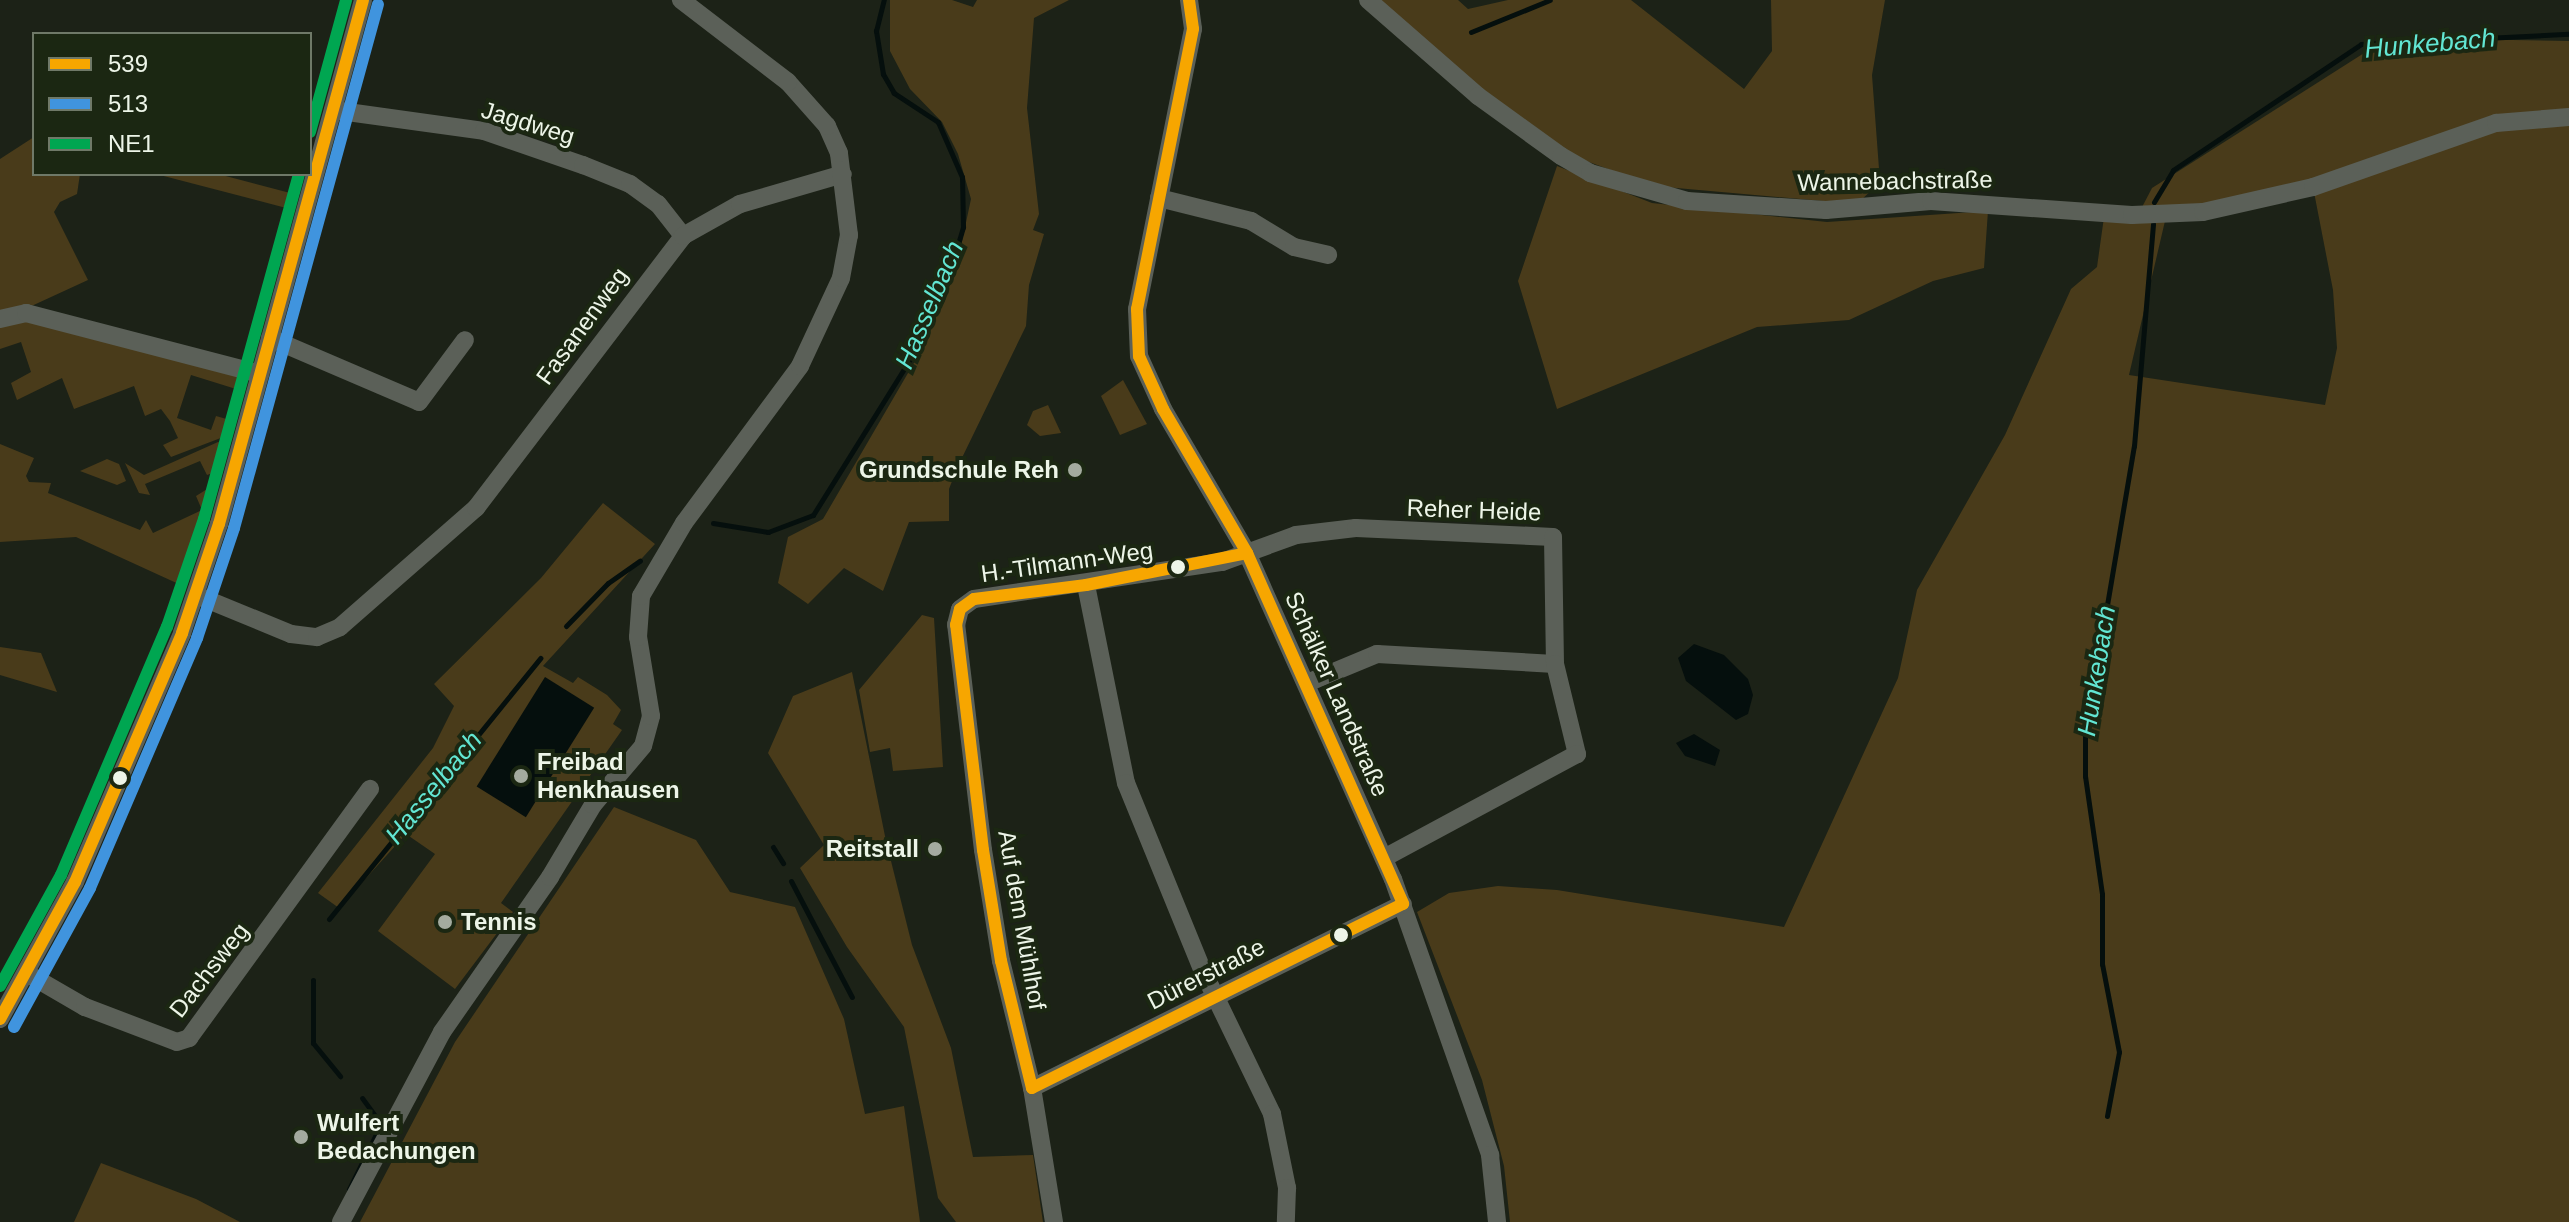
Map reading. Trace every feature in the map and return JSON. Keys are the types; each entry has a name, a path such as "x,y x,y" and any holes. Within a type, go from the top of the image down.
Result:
{"street":[{"path":"0,1019 28,974 75,882 196,595 363,0"},
{"path":"341,1222 442,1032 550,877 593,805 648,735 651,716 638,637 641,596 684,523 816,337 847,255 843,174 827,126 788,82 681,0"},
{"name":"Schälker Landstraße","path":"1189,0 1193,29 1137,309 1139,356 1163,409 1247,553 1384,858 1403,904 1490,1155 1497,1222"},
{"name":"Wannebachstraße","path":"1368,0 1478,96 1577,167 1687,201 1826,210 1931,201 2132,215 2203,212 2313,187 2496,123 2569,117"},
{"name":"Jagdweg","path":"333,110 484,131 583,165 630,184 658,204 683,236"},
{"name":"Fasanenweg","path":"196,595 291,634 317,637 369,606 492,490 664,255 683,236 740,204 843,174"},
{"path":"1159,198 1251,221 1294,247 1328,255"},
{"path":"0,319 26,313 260,374"},
{"path":"270,338 419,402 465,340"},
{"name":"Reher Heide","path":"1247,553 1296,535 1356,528 1553,537 1555,664 1577,754 1384,858"},
{"name":"H.-Tilmann-Weg","path":"956,625 960,609 974,599 1086,585 1247,553"},
{"path":"1086,585 1126,783 1215,996 1272,1114 1287,1188 1286,1222"},
{"name":"Auf dem Mühlhof","path":"956,625 983,850 1001,961 1032,1088 1054,1222"},
{"path":"1307,683 1377,654 1555,664"},
{"name":"Dachsweg","path":"28,974 85,1007 177,1042 189,1038 370,789"},
{"name":"Dürerstraße","path":"1032,1088 1403,904"}],"shaded area":[{"path":"890,0 952,0 973,7 977,0 1069,0 1034,18 1027,108 1039,214 1033,230 1044,234 1029,285 1026,326 958,466 949,489 949,521 909,522 883,591 844,568 808,604 778,583 788,537 823,519 915,361 955,274 971,199 958,154 942,122 910,89 890,51"},
{"path":"1374,0 1458,0 1468,9 1508,0 1631,0 1744,89 1772,51 1771,0 1885,0 1872,75 1880,182 1857,204 1654,186 1562,152 1480,93"},
{"path":"2383,41 2569,41 2569,111 2310,182 2203,205 2140,211 2152,188"},
{"path":"2569,113 2569,1222 1510,1222 1504,1166 1482,1080 1417,912 1449,893 1498,886 1557,890 1784,927 1898,678 1917,590 2005,435 2071,289 2097,267 2104,217 2165,221 2129,375 2325,405 2337,348 2333,290 2313,187 2496,123"},
{"path":"32,138 32,176 80,176 77,194 60,202 54,212 88,280 25,309 0,311 0,159"},
{"path":"1557,166 1652,203 1827,222 1988,211 1984,268 1933,281 1849,320 1757,327 1557,409 1518,281"},
{"path":"164,176 226,176 294,194 290,209"},
{"path":"24,318 235,371 242,380 235,405 236,389 191,375 177,418 211,430 216,416 230,420 226,436 171,457 163,445 178,438 170,421 161,409 145,416 134,386 74,409 62,378 17,400 11,383 31,372 21,342 0,349 0,323"},
{"path":"1123,380 1147,424 1120,435 1101,396"},
{"path":"1048,405 1061,433 1040,436 1027,425 1033,411"},
{"path":"218,442 224,443 216,472 207,475 200,461 145,484 150,495 139,493 125,463 144,475"},
{"path":"0,444 34,458 26,476 29,482 51,483 48,493 140,530 146,520 153,533 202,510 196,496 212,486 183,586 76,537 0,542"},
{"path":"107,459 119,464 126,481 117,485 80,471"},
{"path":"603,503 655,544 543,666 573,683 578,677 607,695 621,710 613,724 622,730 501,903 513,912 455,989 378,931 435,854 406,834 339,908 318,893 433,748 454,706 434,684 541,578"},
{"path":"922,615 934,618 943,767 893,771 890,748 870,752 859,690"},
{"path":"1694,644 1724,655 1748,679 1753,695 1748,714 1736,720 1686,681 1678,658"},
{"path":"0,647 41,653 57,692 0,675"},
{"path":"852,672 886,841 912,945 951,1048 973,1157 1033,1155 1043,1222 956,1222 938,1198 904,1027 847,947 800,868 824,845 768,753 793,696"},
{"path":"545,677 594,708 526,817 477,786"},
{"path":"1694,734 1720,750 1715,766 1685,756 1676,743"},
{"path":"614,807 696,840 730,892 795,907 844,1019 865,1114 904,1106 920,1222 360,1222 455,1042"},
{"path":"101,1163 196,1199 240,1222 74,1222"}],"waterway":[{"name":"Hasselbach","path":"713,523 768,532 813,515 912,356 950,271 963,227 962,177 938,122 894,93 883,74 876,31 884,0"},
{"path":"1471,32 1550,0"},
{"name":"Hunkebach","path":"2154,202 2173,170 2361,44 2569,34"},
{"name":"Hunkebach","path":"2107,1116 2119,1052 2102,964 2102,894 2085,776 2085,735 2134,446 2153,224"},
{"name":"Hasselbach","path":"566,626 608,583 640,561"},
{"name":"Hasselbach","path":"329,919 540,658"},
{"path":"773,847 783,863"},
{"path":"791,881 852,997"},
{"name":"Hasselbach","path":"313,980 313,1043 340,1076"},
{"name":"Hasselbach","path":"349,1189 381,1124 362,1098"}],"transit line":[{"name":"NE1","path":"312,125 346,0"},
{"name":"539","path":"0,1019 75,882 182,633 219,524 363,0"},
{"name":"539","path":"1189,0 1193,29 1137,309 1139,356 1163,409 1247,553 1403,904"},
{"name":"513","path":"14,1027 90,888 197,638 234,528 378,4"},
{"name":"NE1","path":"0,986 61,875 167,627 204,519 298,176"},
{"name":"539","path":"1032,1088 1001,961 983,850 956,625 960,609 974,599 1086,585 1247,553"},
{"name":"539","path":"1032,1088 1403,904"}],"place":[{"name":"Grundschule Reh","path":"1075,470"},
{"name":"Freibad Henkhausen","path":"521,776"},
{"name":"Reitstall","path":"935,849"},
{"name":"Tennis","path":"445,922"},
{"name":"Wulfert Bedachungen","path":"301,1137"}]}
